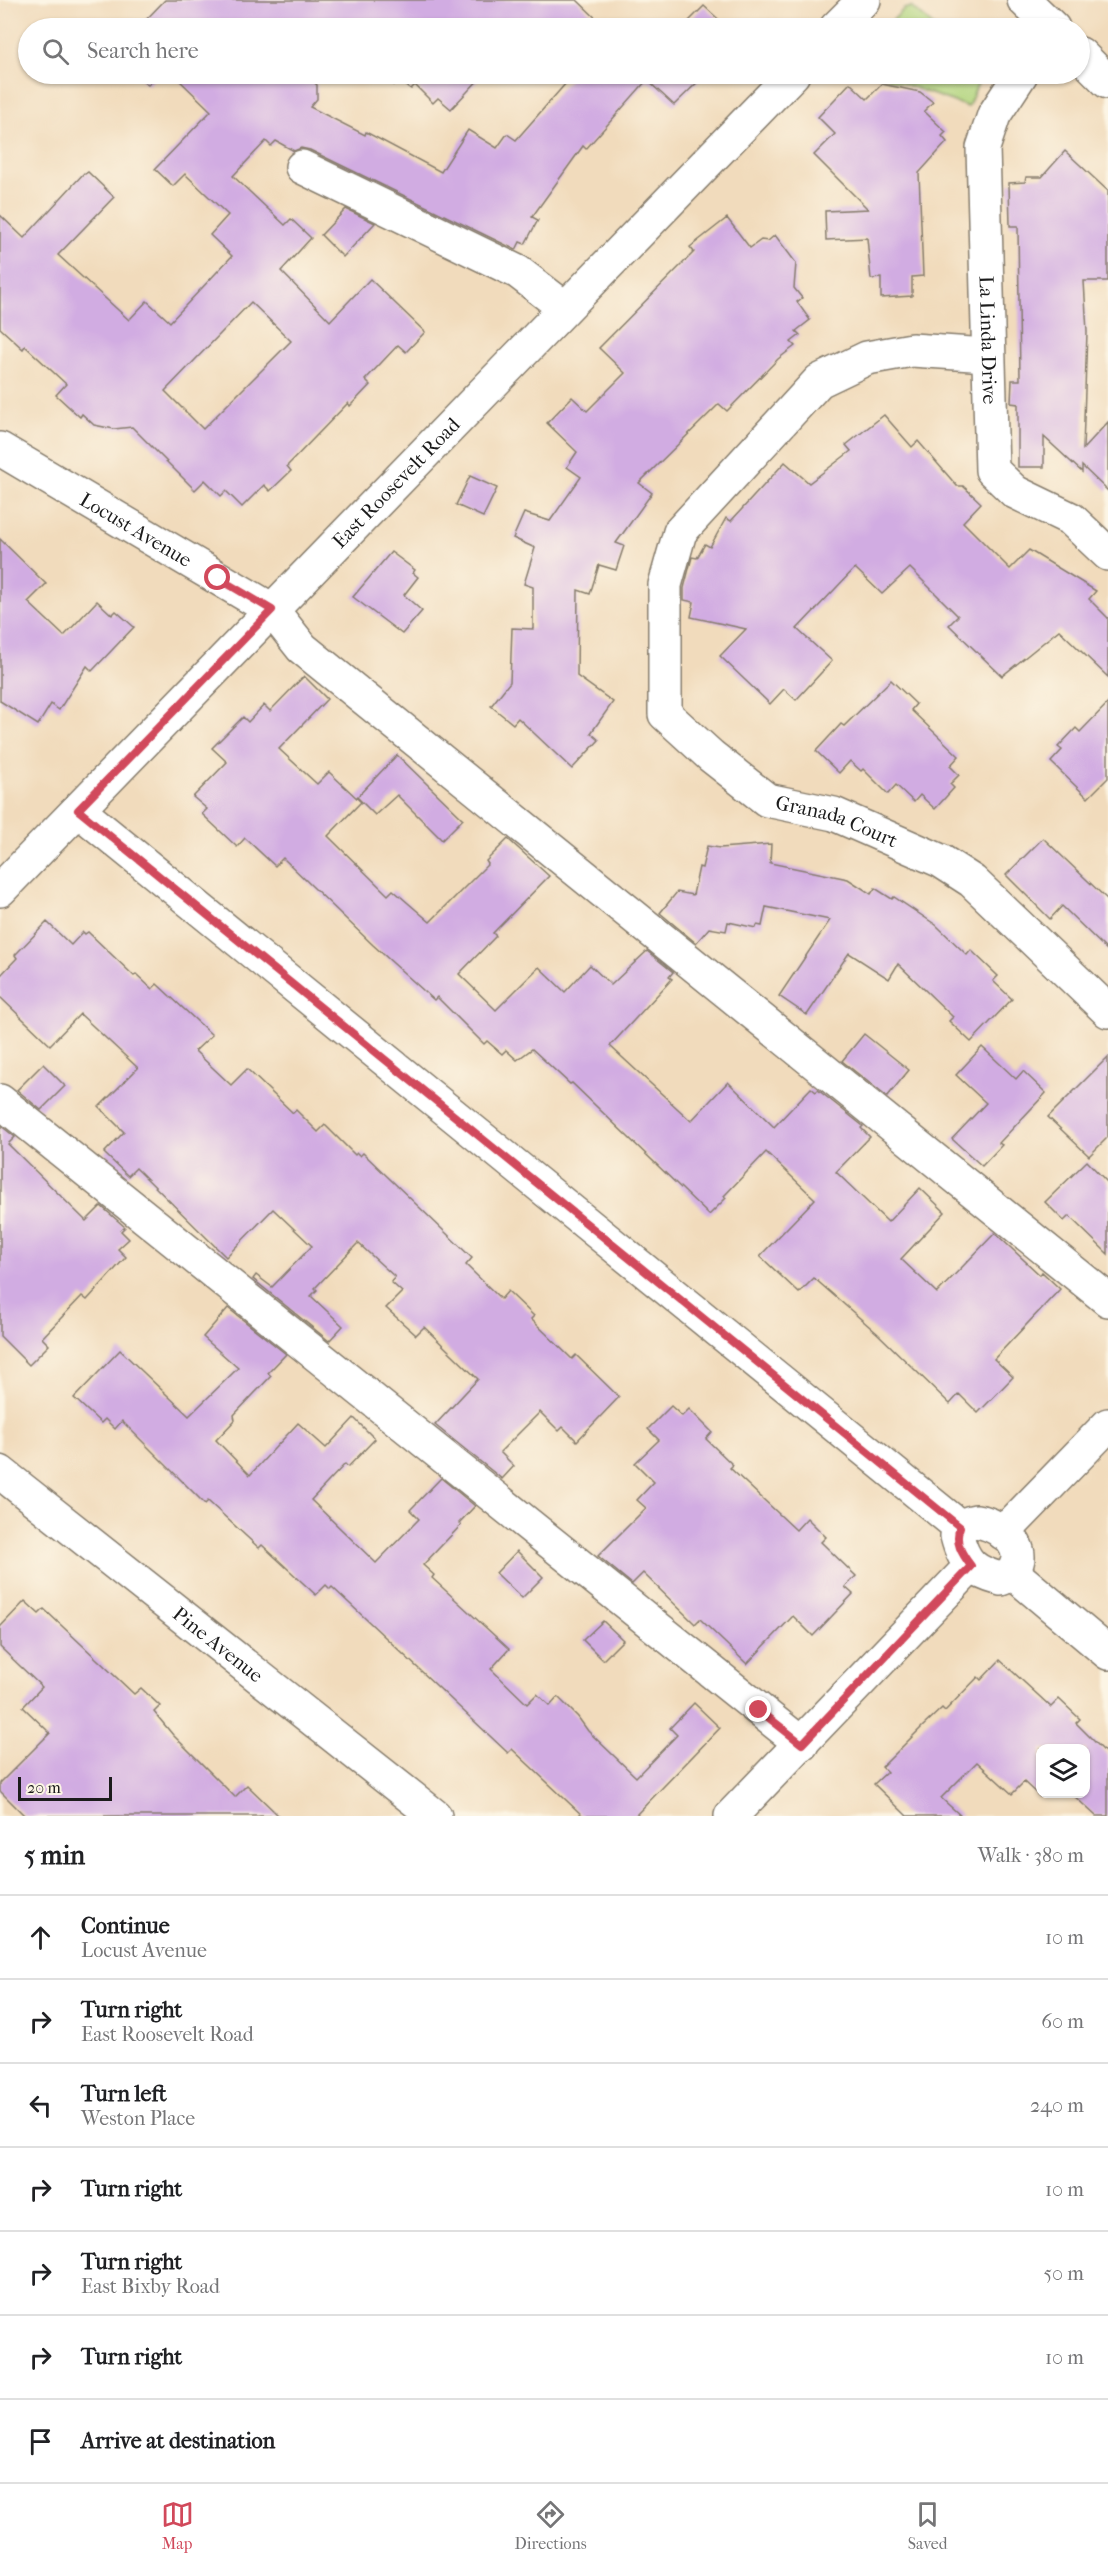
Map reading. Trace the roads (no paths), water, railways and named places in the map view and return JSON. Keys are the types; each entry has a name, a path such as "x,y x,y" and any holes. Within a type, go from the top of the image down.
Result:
{"street":[{"path":"846,18 864,0"},
{"path":"1024,0 1041,18"},
{"path":"1090,64 1108,82"},
{"name":"East Roosevelt Road","path":"0,890 782,84"},
{"name":"La Linda Drive","path":"1014,84 994,115 983,148 992,470 1015,492 1071,519 1108,554"},
{"path":"302,167 518,272 565,308"},
{"name":"Granada Court","path":"987,355 912,350 867,358 819,381 680,532 665,585 665,714 711,756 767,800 834,814 941,861 972,881 1108,1011"},
{"name":"Locust Avenue","path":"0,448 272,610"},
{"path":"272,610 302,648 1108,1300"},
{"path":"78,810 960,1527"},
{"path":"0,1101 802,1744"},
{"path":"1003,1533 1108,1425"},
{"name":"Pine Avenue","path":"0,1472 435,1816"},
{"path":"968,1522 984,1522 1003,1533 1015,1547 1018,1558 1014,1573 1001,1579 985,1576 971,1566 961,1551 957,1536 960,1527 968,1522"},
{"path":"731,1816 971,1566"},
{"path":"1014,1573 1108,1653"}]}
